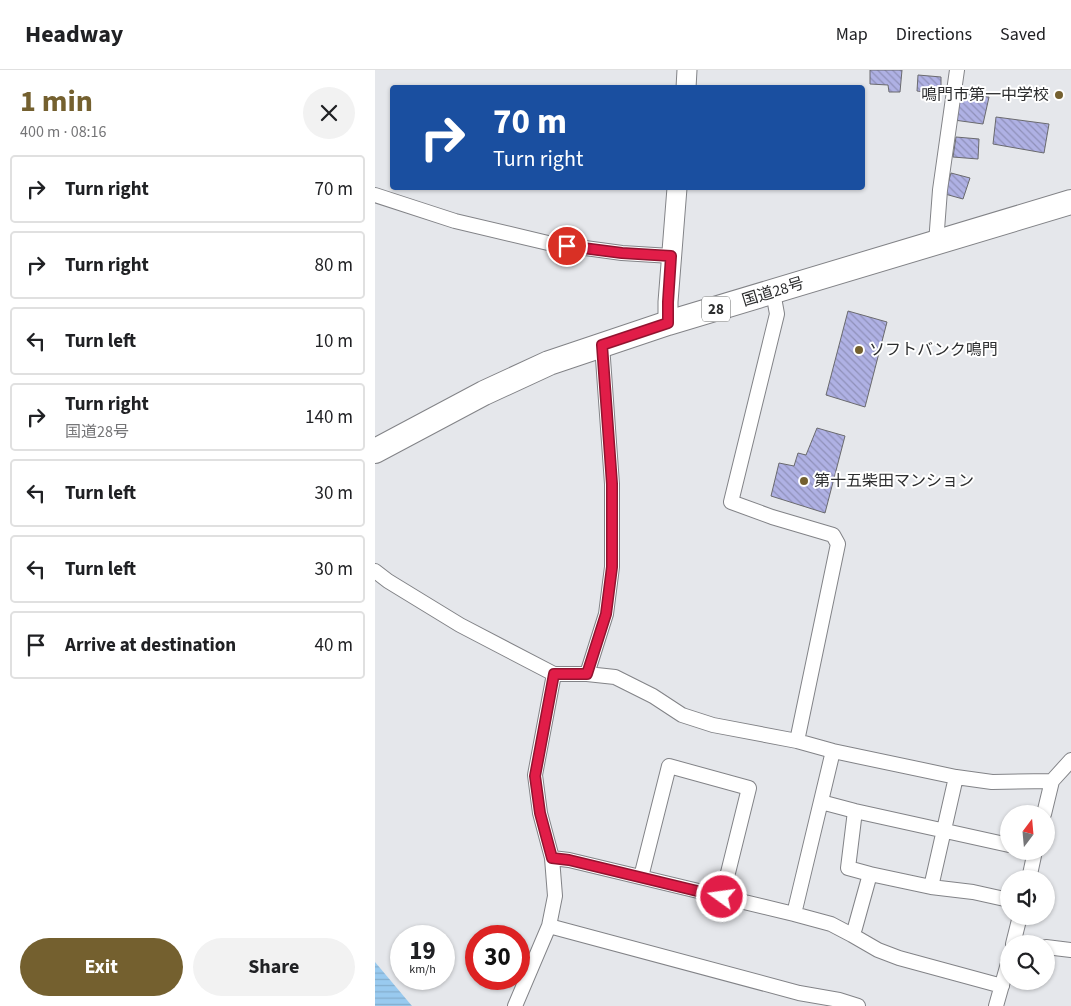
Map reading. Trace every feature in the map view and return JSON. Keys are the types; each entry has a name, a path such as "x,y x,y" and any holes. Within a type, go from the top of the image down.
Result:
{"highway":[{"name":"国道28号","path":"375,451 484,392 549,363 668,323 1071,202"}],"street":[{"path":"686,85 687,70"},
{"path":"936,243 940,190 957,70"},
{"path":"668,323 677,190"},
{"path":"375,195 455,221 548,243 622,253 671,256"},
{"path":"773,292 777,314 731,502 772,517 833,535 838,544 797,741"},
{"path":"590,667 606,614 612,567 612,484 602,345"},
{"path":"375,571 387,581 460,625 554,674 590,667 653,696 682,715 713,725 992,782 1052,781"},
{"path":"515,1006 549,926 555,896 552,858 540,813 535,776 554,674"},
{"path":"794,914 833,751"},
{"path":"1046,805 1052,781 1071,760"},
{"path":"641,877 669,766 749,788 722,897"},
{"path":"931,887 956,776"},
{"path":"821,802 855,812 1000,843"},
{"path":"855,812 847,868 931,887 973,892 1000,898"},
{"path":"552,858 569,860 641,877 831,924 878,950 899,958 1000,985"},
{"path":"852,935 870,874"},
{"path":"549,926 799,993 858,1006"},
{"path":"1055,947 1071,950"},
{"path":"996,1006 1001,990"}],"water":[{"path":"375,962 390,980 390,990 399,990 412,1006 375,1006"}],"building":[{"path":"870,70 902,70 900,92 889,92 888,85 870,84"},
{"path":"918,75 941,77 941,89 933,88 932,93 917,91"},
{"path":"958,93 989,97 983,124 954,120"},
{"path":"996,117 1049,124 1044,153 993,144"},
{"path":"956,137 979,139 978,159 953,157"},
{"path":"951,173 970,178 963,199 945,194"},
{"name":"ソフトバンク鳴門","path":"848,311 887,322 865,407 826,395"},
{"name":"第十五柴田マンション","path":"817,428 845,436 825,513 771,496 779,463 794,466 798,453 806,455"}],"place":[{"name":"鳴門市第一中学校","path":"1059,95"},
{"name":"ソフトバンク鳴門","path":"859,350"},
{"name":"第十五柴田マンション","path":"804,481"}],"route":[{"path":"567,246 622,253 671,256 668,323 602,345 612,484 612,567 606,614 587,674 554,674 535,776 540,813 552,858 569,860 722,897"}]}
